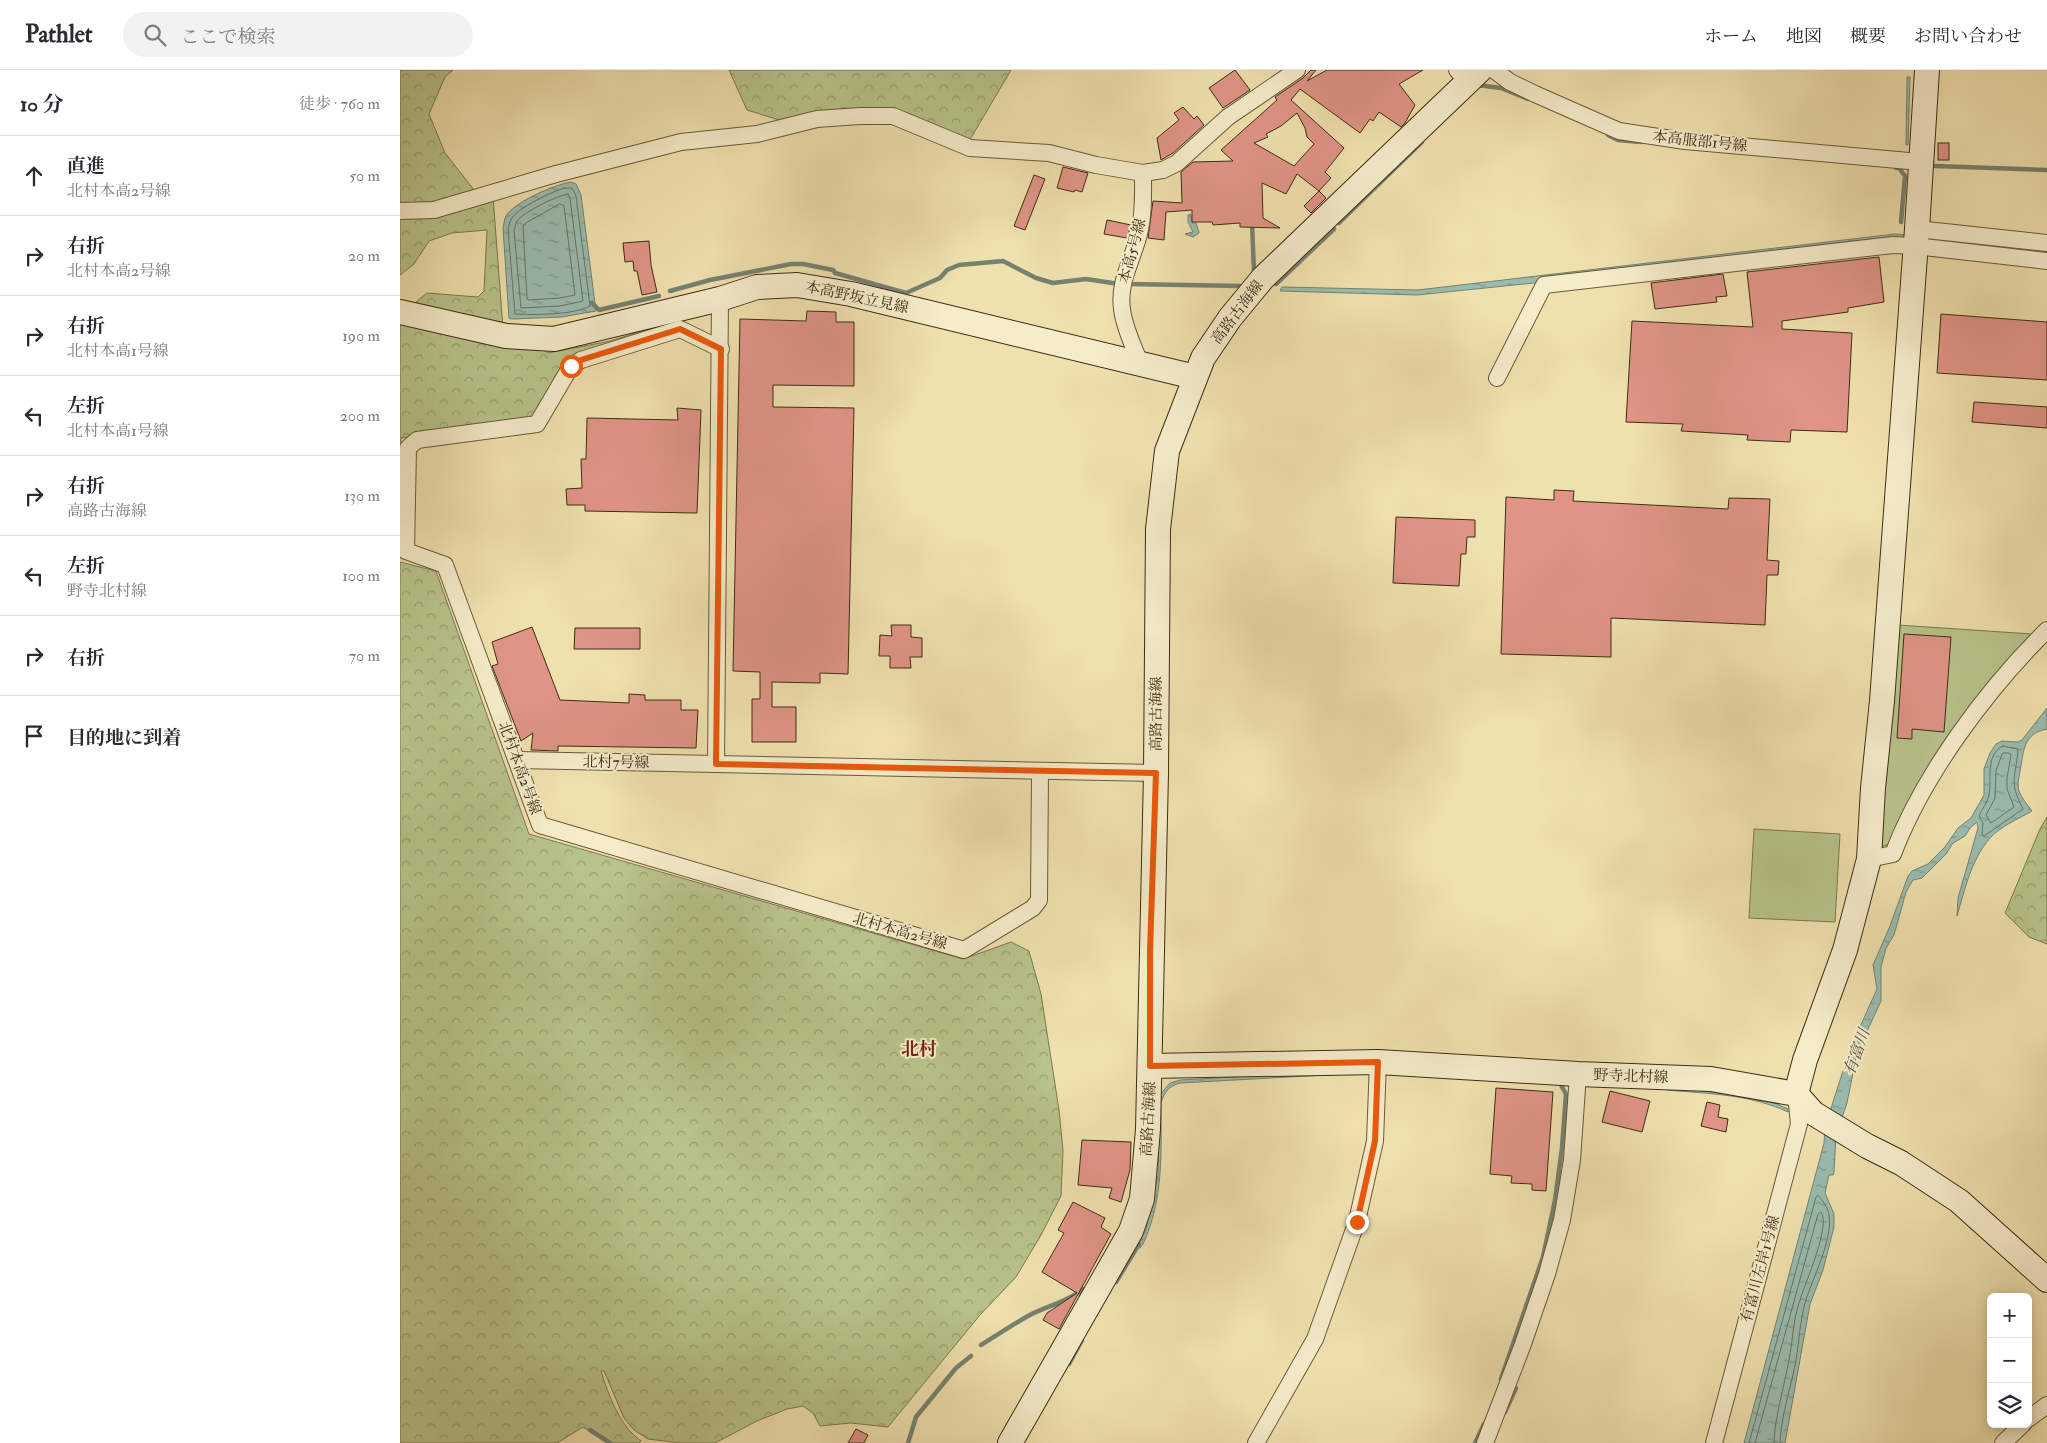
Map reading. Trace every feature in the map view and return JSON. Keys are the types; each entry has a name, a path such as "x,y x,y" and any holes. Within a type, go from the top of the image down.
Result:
{"street":[{"path":"400,211 434,210 556,174 681,142 757,134 817,119 860,116 893,116 970,148 1049,153 1096,165 1143,173 1163,170 1178,163 1228,117 1297,70"},
{"name":"本高服部1号線","path":"1494,70 1510,82 1619,132 1676,140 1920,162"},
{"path":"1927,70 1869,859 1845,950 1805,1060 1796,1094 1813,1113 1901,1164 1959,1201 2047,1280"},
{"name":"高路古海線","path":"1010,1443 1131,1231 1142,1199 1145,1175 1150,1066 1150,951 1156,773 1158,529 1167,452 1203,358 1225,326 1263,278 1468,74"},
{"name":"本高5号線","path":"1140,364 1124,318 1122,291 1126,271 1140,229 1143,173"},
{"path":"1916,237 2047,260"},
{"path":"1497,378 1544,285 1893,245 1916,237 2047,243"},
{"name":"本高野坂立見線","path":"400,312 506,336 554,339 720,299 757,287 797,285 851,294 1195,377"},
{"path":"716,764 720,299"},
{"name":"北村本高2号線","path":"721,349 680,329 581,360 571,366 537,424 417,440 408,448 406,551 445,564 540,825 964,950 1033,908 1039,900 1040,771"},
{"path":"1869,859 1893,854 1913,809 1934,772 1960,734 2010,671 2047,630"},
{"name":"北村7号線","path":"517,760 1156,773"},
{"path":"1256,1443 1315,1339 1357,1222 1375,1141 1378,1062"},
{"name":"野寺北村線","path":"1150,1066 1378,1062 1578,1074 1711,1079 1796,1094"},
{"path":"1486,1443 1547,1274 1562,1220 1572,1160 1578,1074"},
{"name":"有富川左岸1号線","path":"1714,1443 1799,1124 1796,1094"},
{"path":"2032,1416 2047,1405"},
{"path":"2003,1443 2019,1428"}],"green space":[{"path":"400,70 453,70 445,77 429,114 445,153 478,195 400,209"},
{"path":"729,70 1011,70 968,143 905,117 789,123 747,110"},
{"path":"493,196 503,329 437,314 416,302 427,293 478,297 484,291 487,230 452,233 429,241 414,264 400,275 400,215"},
{"path":"400,320 542,348 548,353 610,341 677,320 681,322 567,359 538,413 527,421 401,438 400,527"},
{"path":"400,562 436,571 529,834 963,959 1011,942 1029,951 1041,994 1059,1110 1063,1151 1061,1196 1016,1277 980,1315 888,1427 851,1423 820,1426 813,1413 803,1406 787,1409 757,1421 715,1443 680,1443 648,1439 634,1430 624,1418 604,1371 601,1371 616,1409 627,1427 641,1441 639,1443 608,1443 583,1427 557,1443 400,1443"},
{"path":"1898,625 2032,634 1948,742 1891,844 1879,847"},
{"path":"2047,817 2047,944 2029,937 2005,913 2040,829"},
{"path":"1754,829 1840,834 1835,922 1749,918"}],"water":[{"path":"1907,77 1910,77 1908,145 1906,145"},
{"path":"571,182 576,184 581,195 596,311 562,317 509,318 504,220 517,205 556,186"},
{"path":"1190,214 1192,223 1196,223 1199,233 1193,237 1185,234 1193,232 1188,222 1188,215"},
{"path":"1895,234 2047,248 2047,257 1924,243 1417,295 1280,291 1282,287 1418,290"},
{"name":"有富川","path":"2047,708 2047,729 2039,731 2029,739 2024,751 2019,779 2019,791 2032,811 1999,830 1983,847 1969,875 1957,916 1958,898 1978,828 1977,822 1965,836 1953,843 1946,854 1922,878 1913,880 1906,892 1894,935 1886,948 1881,967 1881,1001 1857,1053 1847,1103 1836,1135 1834,1172 1833,1175 1829,1175 1825,1193 1834,1214 1834,1227 1823,1270 1810,1304 1785,1443 1744,1443 1824,1143 1825,1127 1850,1049 1877,989 1873,965 1890,926 1908,876 1912,871 1928,864 1945,847 1958,828 1971,818 1984,795 1984,769 1990,753 1996,744 2002,741 2018,742 2022,740"},
{"path":"1362,1070 1362,1073 1180,1083 1170,1088 1165,1093 1161,1103 1160,1175 1155,1210 1143,1244 1140,1248 1137,1248 1146,1229 1158,1175 1159,1096 1170,1083 1180,1080"},
{"path":"1668,1087 1763,1098 1788,1109 1788,1112 1744,1098 1667,1090"}],"building":[{"path":"1235,70 1250,90 1223,108 1209,88"},
{"path":"1311,70 1316,70 1307,81 1327,70 1423,70 1399,84 1415,105 1401,127 1379,112 1373,121 1370,119 1360,133 1300,89 1291,100 1344,148 1325,172 1331,178 1319,191 1297,174 1286,194 1262,183 1263,218 1280,228 1240,227 1240,223 1213,225 1212,222 1192,222 1192,210 1166,212 1164,240 1148,238 1153,201 1182,203 1181,172 1193,162 1233,161 1221,150 1277,100 1275,97 1303,78","holes":["1297,113 1305,128 1307,137 1314,144 1294,166 1254,143 1268,137 1266,134 1281,126"]},
{"path":"1183,107 1194,119 1197,116 1204,125 1173,153 1161,160 1157,138 1179,120 1174,113"},
{"path":"1938,143 1949,143 1949,160 1938,160"},
{"path":"1063,167 1088,173 1082,192 1057,188"},
{"path":"1034,175 1045,179 1025,230 1014,226"},
{"path":"1319,191 1326,198 1311,213 1304,206"},
{"path":"1107,220 1131,225 1127,238 1104,234"},
{"path":"649,241 651,265 657,292 642,295 637,271 634,271 633,261 625,262 623,243"},
{"path":"1879,257 1884,302 1848,308 1848,312 1782,321 1782,329 1852,333 1847,432 1791,430 1790,442 1747,440 1748,435 1681,431 1683,424 1626,422 1632,321 1753,327 1747,272"},
{"path":"1723,274 1727,296 1716,297 1717,302 1655,309 1651,283"},
{"path":"807,311 836,312 836,322 854,322 854,386 773,385 773,407 854,408 848,674 820,673 820,683 772,682 772,707 796,707 796,742 752,742 752,699 760,699 760,672 733,671 740,319 806,321"},
{"path":"1941,314 2047,322 2047,380 1937,373"},
{"path":"1974,402 2047,407 2047,428 1972,422"},
{"path":"677,408 701,410 697,513 585,511 585,505 567,505 566,489 582,488 581,459 586,459 587,418 678,420"},
{"path":"1554,490 1574,491 1573,501 1728,509 1729,498 1770,499 1767,560 1779,561 1778,575 1767,575 1765,625 1611,618 1611,657 1501,654 1506,497 1554,500"},
{"path":"1396,517 1475,520 1475,537 1467,537 1466,554 1461,554 1459,586 1393,583"},
{"path":"891,625 911,625 911,637 922,638 922,657 910,657 911,668 890,668 890,656 879,656 880,635 892,636"},
{"path":"532,627 560,700 629,703 629,694 645,695 645,700 681,700 681,710 698,710 696,748 558,746 558,751 531,750 533,733 521,741 492,666 498,664 492,642"},
{"path":"575,628 640,628 640,649 574,649"},
{"path":"1904,634 1951,637 1944,732 1912,729 1912,739 1897,738"},
{"path":"1496,1088 1553,1092 1546,1191 1532,1190 1532,1184 1511,1183 1512,1176 1490,1174"},
{"path":"1610,1091 1650,1101 1642,1132 1602,1122"},
{"path":"1707,1102 1720,1105 1718,1117 1728,1119 1726,1132 1701,1126"},
{"path":"1082,1140 1131,1142 1130,1170 1121,1202 1109,1198 1112,1188 1078,1185"},
{"path":"1073,1202 1105,1218 1101,1227 1111,1234 1059,1329 1043,1320 1047,1313 1077,1293 1042,1272 1064,1233 1058,1230"},
{"path":"856,1429 868,1435 864,1443 848,1443"}],"waterway":[{"path":"1476,86 1501,88 1528,99"},
{"path":"1608,135 1618,140 1641,142"},
{"path":"1339,223 1422,142"},
{"path":"1935,166 2047,170"},
{"path":"1896,168 1899,168 1905,176 1901,222"},
{"path":"1252,223 1254,272"},
{"path":"1276,284 1334,229"},
{"path":"670,291 710,280 791,264 803,264 833,270 835,273 906,293 940,278 947,270 959,265 1003,261 1036,278 1053,283 1086,279 1119,284"},
{"path":"1128,284 1240,286"},
{"path":"592,303 599,310 659,296"},
{"path":"1501,1379 1543,1257 1555,1200 1562,1148 1566,1094 1558,1080"},
{"path":"1116,1282 1139,1244"},
{"path":"981,1345 1028,1316 1071,1297 1083,1289"},
{"path":"1069,1364 1082,1340"},
{"path":"908,1443 916,1417 956,1368 971,1356"},
{"path":"1505,1412 1516,1388"},
{"path":"1475,1443 1484,1424"},
{"path":"590,1430 610,1443"}],"district":[{"name":"北村","path":"919,1049"}],"route":[{"path":"571,366 581,360 680,329 721,349 716,764 1156,773 1150,951 1150,1066 1378,1062 1375,1141 1357,1222"}]}
